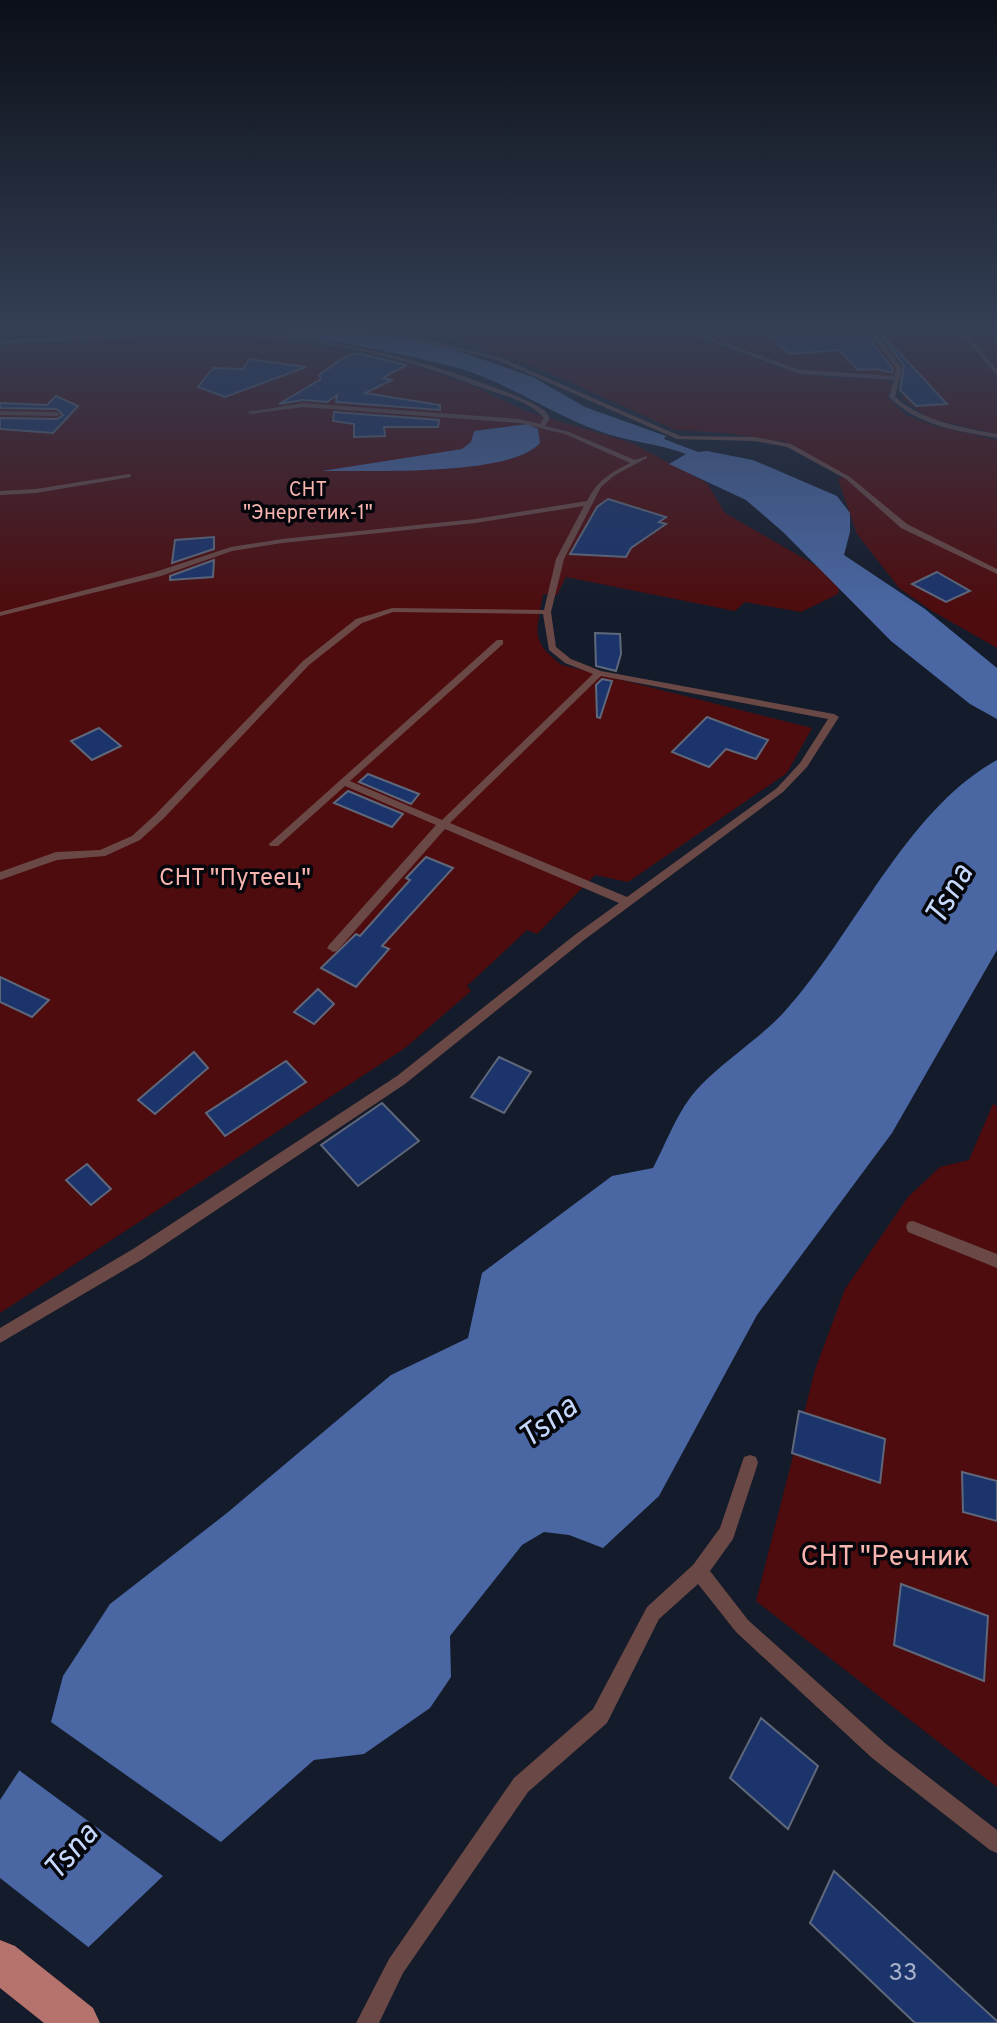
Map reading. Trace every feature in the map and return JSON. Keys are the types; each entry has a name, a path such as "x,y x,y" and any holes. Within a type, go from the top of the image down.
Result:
{"main road":[{"path":"0,1961 78,2023"}],"lane":[{"path":"0,1336 138,1254 401,1080 580,937 797,776 834,717 599,673 568,661 552,648 547,612 560,559 598,486 639,460 567,433 511,420"},
{"path":"542,426 545,420"},
{"path":"639,420 679,438 755,439 789,445 848,478 904,526 997,572"},
{"path":"933,420 997,436"},
{"path":"0,493 36,491 129,476"},
{"path":"0,614 158,574 231,549 297,539 475,521 588,503"},
{"path":"0,876 56,856 101,853 136,838 306,663 359,621 392,610 547,612"},
{"path":"274,844 500,642"},
{"path":"333,948 443,824 599,673"},
{"path":"343,782 628,902"},
{"path":"913,1227 997,1261"},
{"path":"367,2023 396,1966 521,1785 600,1716 653,1613 699,1571 727,1533 750,1463"},
{"path":"699,1571 742,1626 879,1751 997,1843"}],"green space":[{"name":"СНТ \"Путеец\"","path":"0,420 556,420 632,443 707,483 725,513 841,580 838,594 801,612 745,602 735,611 566,577 557,595 543,594 538,626 540,642 551,657 562,665 812,728 787,773 628,882 595,875 537,934 527,930 467,986 471,991 405,1048 0,1313"},
{"path":"654,420 920,420 997,440 997,648 899,588 857,534 838,479 846,477 787,442 726,433 675,430"},
{"path":"938,420 997,420 997,434"},
{"name":"СНТ \"Речник","path":"993,1104 997,1106 997,1787 756,1601 815,1370 845,1289 908,1197 940,1167 969,1160"}],"water":[{"path":"575,420 622,420 666,436 664,439 698,452 753,460 837,496 850,513 850,532 844,555 925,609 997,668 997,719 970,704 891,641 783,532 746,500 669,464 686,454 599,431"},
{"path":"527,424 538,429 540,443 524,454 500,462 404,471 322,471 462,449 471,442 474,431"},
{"name":"Tsna","path":"997,760 997,950 892,1133 757,1315 659,1496 603,1548 569,1535 544,1532 522,1545 450,1636 451,1677 430,1708 364,1754 314,1760 221,1842 163,1876 9,2023 0,2023 0,1800 51,1722 63,1676 110,1604 227,1513 391,1375 468,1338 482,1273 612,1176 653,1168 680,1114 699,1087 785,1011 908,841 965,782"}],"pier":[{"path":"48,1720 225,1845 167,1879 16,1768"},
{"path":"0,1878 92,1950 15,2023 0,2023"}],"building":[{"path":"0,420 65,420 53,433 0,429"},
{"path":"439,420 438,427 384,427 385,436 354,437 354,424 333,421"},
{"path":"608,499 666,517 659,522 666,524 631,548 626,557 570,554 597,507"},
{"path":"214,537 214,549 172,563 175,540"},
{"path":"214,560 213,577 170,580 170,576"},
{"path":"937,572 970,591 946,602 912,584"},
{"path":"595,633 620,634 621,654 616,671 596,666"},
{"path":"602,679 612,681 600,718 597,717 596,685"},
{"path":"707,717 768,740 756,759 726,749 709,767 672,752"},
{"path":"99,728 121,746 92,760 71,741"},
{"path":"368,774 419,794 411,804 359,782"},
{"path":"348,791 403,814 392,827 334,803"},
{"path":"426,857 453,868 382,946 389,949 356,987 321,968 356,934 360,936 410,880 406,878"},
{"path":"0,977 49,1000 32,1017 0,1002"},
{"path":"318,989 334,1004 314,1024 294,1012"},
{"path":"194,1052 208,1068 155,1114 138,1100"},
{"path":"499,1057 531,1072 504,1113 471,1097"},
{"path":"286,1061 306,1082 225,1136 206,1113"},
{"path":"382,1103 419,1141 358,1186 321,1145"},
{"path":"87,1164 111,1189 91,1205 66,1180"},
{"path":"799,1411 885,1439 880,1483 792,1453"},
{"path":"962,1472 997,1481 997,1521 963,1512"},
{"path":"901,1584 988,1616 984,1681 894,1645"},
{"path":"761,1718 818,1766 788,1829 730,1778"},
{"path":"834,1871 997,2023 915,2023 810,1923"}],"park label":[{"name":"СНТ \"Энергетик-1\"","path":"308,500"}]}
